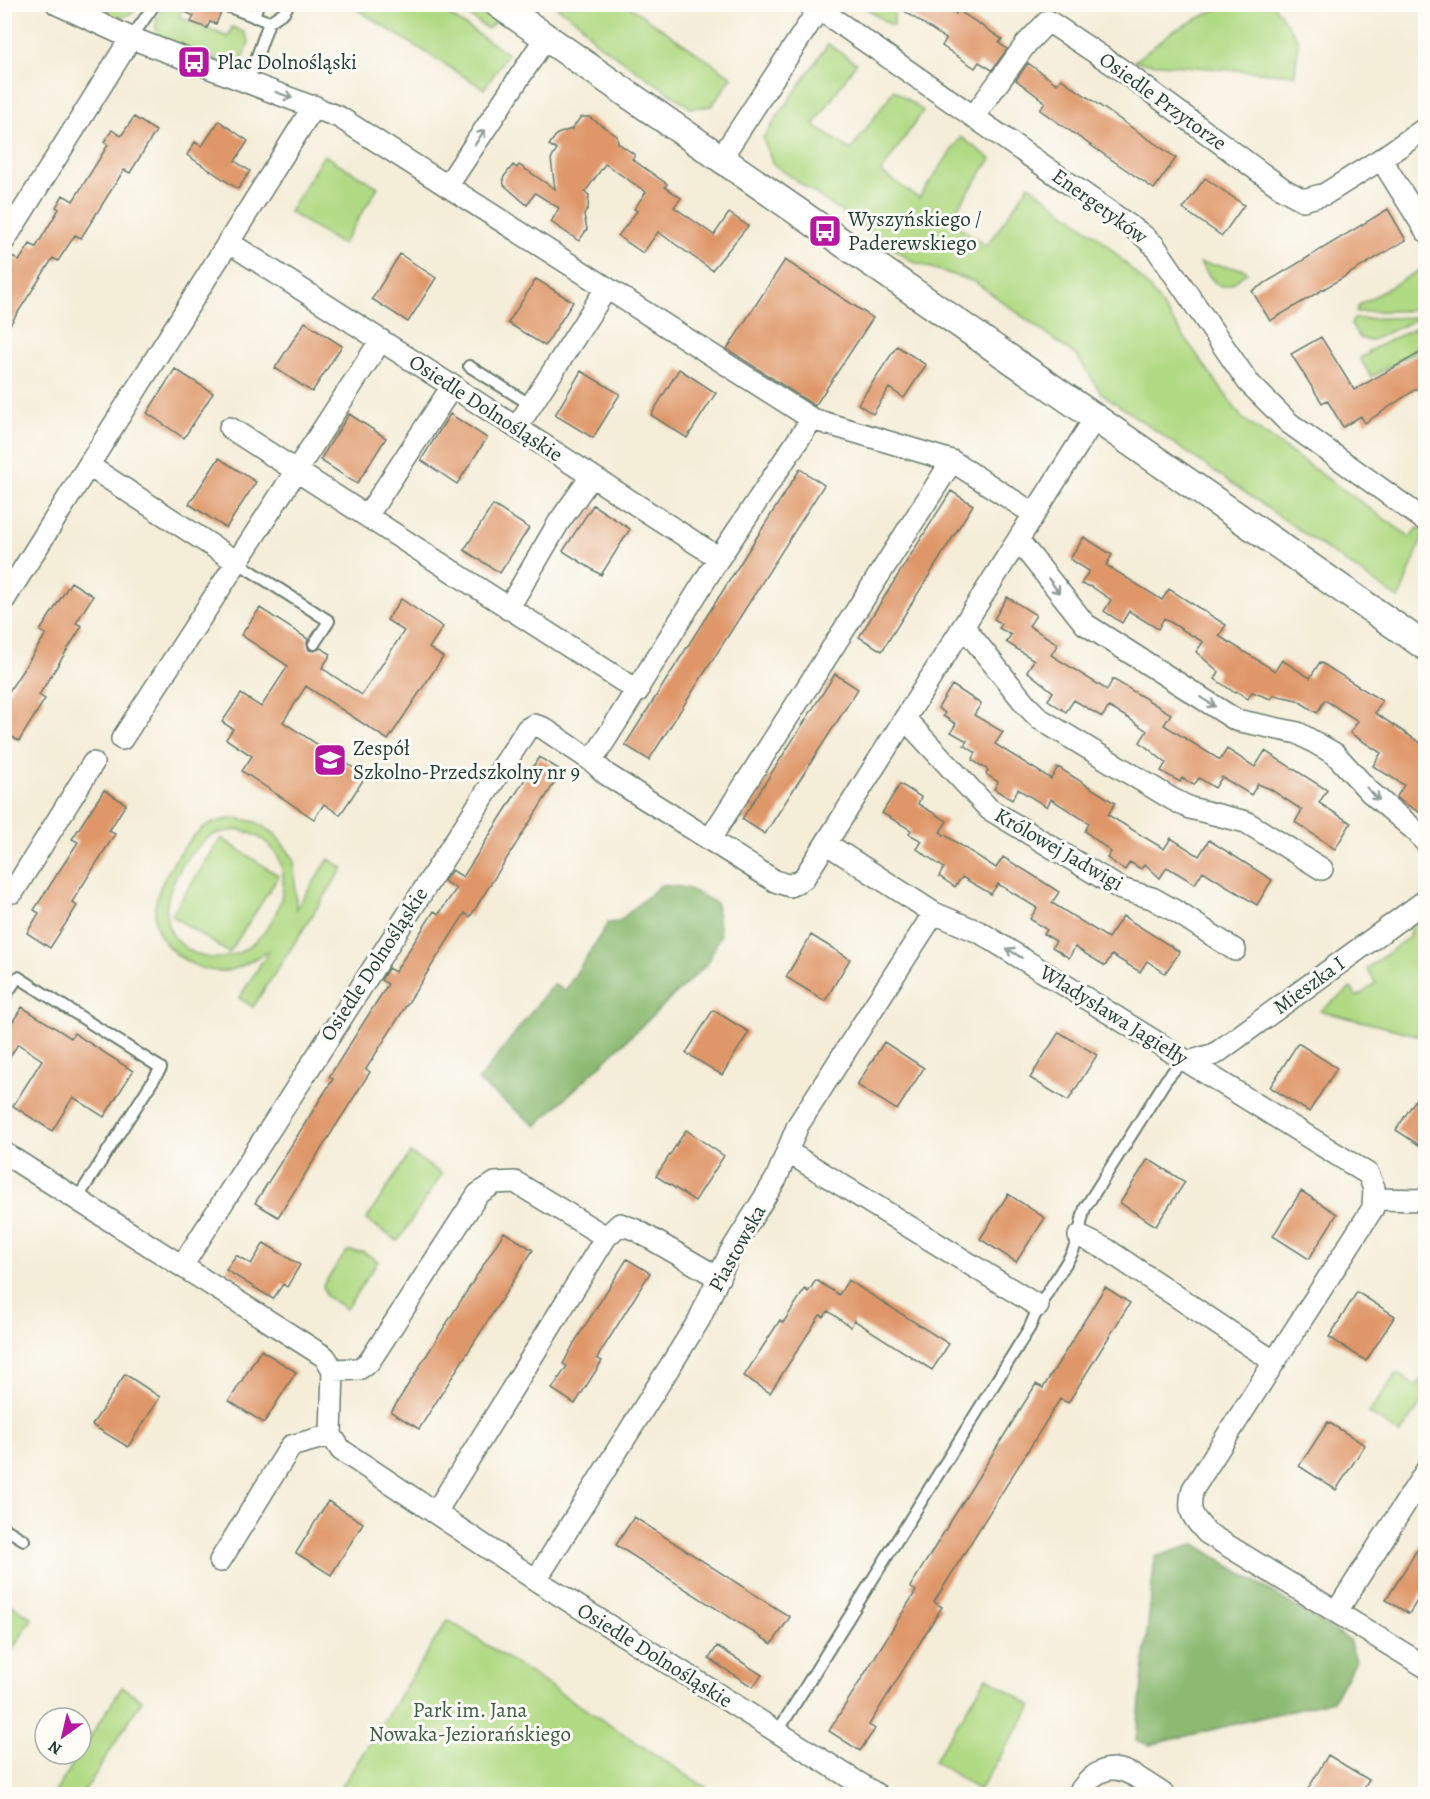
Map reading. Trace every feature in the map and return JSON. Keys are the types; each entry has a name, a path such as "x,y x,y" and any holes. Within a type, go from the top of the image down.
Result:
{"street":[{"path":"57,4 131,38 339,117 812,419 952,461 1034,514"},
{"path":"498,4 1425,647"},
{"path":"721,158 818,6"},
{"name":"Energetyków","path":"818,6 1154,245 1248,382 1289,423 1425,521"},
{"name":"Osiedle Przytorze","path":"974,116 1026,44 1048,21 1120,69 1283,189 1303,200 1325,194 1425,128"},
{"path":"448,185 546,37"},
{"path":"4,241 131,38"},
{"path":"4,600 314,106"},
{"path":"1381,159 1425,231"},
{"name":"Osiedle Dolnośląskie","path":"228,242 719,558"},
{"path":"517,427 606,289"},
{"path":"122,739 381,340"},
{"path":"367,516 453,385"},
{"path":"826,844 1095,418"},
{"path":"592,760 638,691 719,558 812,419"},
{"path":"230,428 638,691"},
{"path":"710,839 952,461"},
{"path":"89,466 237,562"},
{"path":"508,609 559,522 591,477"},
{"path":"1018,540 1085,624 1236,720 1298,733 1335,754 1370,792 1418,832 1425,843"},
{"path":"963,627 1040,719 1172,799 1190,808 1246,822 1322,869"},
{"name":"Królowej Jadwigi","path":"905,719 989,809 1121,889 1152,898 1177,912 1235,950"},
{"name":"Osiedle Dolnośląskie","path":"182,1266 526,729 534,725 543,728 592,760 606,774 775,881 790,886 804,878 826,844"},
{"path":"4,886 13,892 93,763"},
{"name":"Władysława Jagiełły","path":"826,844 934,913 981,933 1368,1174 1374,1188 1374,1204"},
{"name":"Mieszka I","path":"1188,1062 1215,1054 1425,900"},
{"name":"Piastowska","path":"536,1580 699,1320 730,1253 776,1179 798,1125 934,913"},
{"path":"788,1152 1038,1306"},
{"path":"4,1153 325,1358 333,1370 331,1435 291,1446 220,1561"},
{"path":"333,1370 359,1369 369,1362 478,1194 495,1183 515,1182 606,1237"},
{"path":"1425,1200 1374,1204 1193,1489 1188,1505 1196,1521 1207,1533 1425,1667"},
{"path":"436,1512 606,1237 620,1224 636,1230 719,1278"},
{"path":"1079,1236 1106,1249 1273,1361"},
{"name":"Osiedle Dolnośląskie","path":"331,1435 341,1450 536,1580 876,1794"},
{"path":"1337,1611 1425,1471"},
{"path":"1078,1794 1088,1780 1101,1771 1116,1768 1125,1770 1163,1794"}],"lane":[{"path":"131,38 155,4"},
{"path":"221,4 269,22"},
{"path":"254,17 258,4"},
{"path":"248,82 269,22 284,12 289,4"},
{"path":"470,366 531,405"},
{"path":"237,562 329,621 314,644"},
{"path":"4,998 18,977 161,1068 77,1199"},
{"path":"778,1731 1030,1326 1038,1306 1079,1236 1080,1221 1085,1208 1166,1080 1176,1068 1188,1062"},
{"path":"4,1528 24,1540"}],"green space":[{"path":"100,5 141,5 133,12 116,18 106,16"},
{"path":"350,5 434,5 508,54 484,89"},
{"path":"453,5 480,5 499,17 488,29"},
{"path":"554,5 627,5 732,77 712,106 691,108 596,42 580,23"},
{"path":"861,5 894,5 894,25 892,26"},
{"path":"1225,5 1274,5 1298,40 1295,75 1134,62 1173,31"},
{"path":"167,6 181,9 180,17 228,37 232,27 244,32 249,42 243,59 232,66 160,39 156,30 156,21 159,13"},
{"path":"828,44 856,63 814,125 851,150 894,90 923,111 881,172 919,198 961,137 991,159 949,220 987,246 1029,185 1101,239 1148,286 1242,418 1410,537 1418,528 1425,531 1399,599 1101,393 1078,357 975,282 913,262 773,164 763,138"},
{"path":"324,155 378,187 342,245 289,212"},
{"path":"1200,263 1243,269 1247,272 1231,284 1221,286 1216,284"},
{"path":"1425,267 1425,310 1356,312 1359,305"},
{"path":"1421,317 1370,341 1360,338 1351,324 1354,319"},
{"path":"1425,323 1425,346 1371,377 1360,358 1369,353 1368,351"},
{"path":"235,818 256,822 274,833 294,859 296,909 329,859 343,868 253,1007 239,998 269,951 230,970 203,969 171,950 157,927 155,914 156,902 166,875 185,846 208,825","holes":["240,830 268,844 282,866 282,892 273,919 256,941 233,955 207,957 180,943 171,931 167,918 167,903 177,874 195,849 213,835"]},
{"path":"221,838 279,876 229,953 171,915"},
{"path":"661,885 687,888 716,903 720,936 707,964 536,1126 478,1081 553,984 565,991 608,923 618,922"},
{"path":"1425,912 1425,1037 1320,1011 1351,988 1357,997 1376,983 1367,969 1409,937 1411,923"},
{"path":"410,1153 442,1174 398,1241 366,1220"},
{"path":"347,1251 363,1252 378,1261 346,1309 326,1296 323,1285"},
{"path":"1397,1373 1416,1386 1426,1374 1425,1398 1400,1434 1369,1413"},
{"path":"1195,1544 1349,1640 1356,1661 1333,1700 1150,1745 1136,1741 1155,1557"},
{"path":"5,1601 32,1618 5,1662"},
{"name":"Park im. Jana Nowaka-Jeziorańskiego","path":"448,1620 716,1794 337,1794"},
{"path":"987,1677 1032,1706 979,1790 934,1761"},
{"path":"122,1687 142,1700 83,1794 54,1794 72,1766 93,1766 93,1733"}],"building":[{"path":"168,4 206,4 221,12 216,24 210,22 207,28 191,22 194,16"},
{"path":"894,4 942,4 956,14 958,10 1002,39 999,43 1007,49 992,70 979,62 975,68 942,46 946,39"},
{"path":"1028,63 1057,84 1061,79 1176,158 1154,189 1040,110 1045,102 1016,80"},
{"path":"134,117 156,131 130,173 124,170 81,238 75,235 58,261 53,258 4,334 4,284 12,273 4,268 4,262 9,254 19,261 30,244 36,247 59,209 56,207 63,195 73,201 108,145 104,142 112,130 121,136"},
{"path":"589,117 617,136 618,143 635,155 632,159 667,184 665,187 681,198 674,207 714,235 729,213 748,226 712,270 658,232 643,253 618,236 637,211 634,209 646,192 605,164 585,192 589,195 588,208 584,215 587,229 579,241 551,222 559,208 535,193 527,205 504,185 503,178 513,165 517,168 519,165 555,189 551,159 557,150 549,145 557,134 572,129 580,118"},
{"path":"219,121 248,141 235,161 250,171 238,189 187,155 195,142 202,146"},
{"path":"1205,178 1244,205 1222,236 1183,209"},
{"path":"1388,209 1406,240 1270,321 1252,291"},
{"path":"400,254 436,278 408,322 372,299"},
{"path":"785,260 873,318 815,406 727,349"},
{"path":"536,279 573,302 545,346 508,323"},
{"path":"305,322 342,346 312,392 275,368"},
{"path":"1321,337 1354,390 1425,350 1425,383 1365,423 1361,416 1343,427 1327,400 1322,403 1291,354"},
{"path":"897,346 926,365 904,398 889,388 873,414 858,404"},
{"path":"175,369 213,393 184,438 147,413"},
{"path":"679,369 716,393 687,438 651,415"},
{"path":"581,371 620,394 593,438 555,415"},
{"path":"349,414 386,438 357,484 320,460"},
{"path":"450,414 487,438 457,484 421,460"},
{"path":"219,458 256,482 226,528 189,504"},
{"path":"800,469 824,485 649,760 625,745"},
{"path":"951,491 973,505 882,651 859,637"},
{"path":"493,505 529,528 500,573 464,550"},
{"path":"593,505 630,529 601,575 563,551"},
{"path":"1084,537 1112,555 1106,565 1162,600 1169,589 1226,625 1219,636 1275,671 1282,660 1310,678 1320,662 1382,701 1375,713 1425,746 1425,816 1396,798 1404,785 1373,766 1381,753 1350,733 1358,721 1325,700 1317,713 1297,700 1274,695 1271,699 1252,692 1248,699 1215,679 1219,672 1196,652 1203,642 1164,618 1158,629 1129,611 1122,623 1104,611 1111,600 1092,587 1081,584 1089,571 1070,559"},
{"path":"71,582 93,596 76,623 82,626 39,695 45,699 19,741 4,732 4,699 46,634 40,631"},
{"path":"1007,597 1036,615 1029,626 1058,644 1051,655 1107,690 1113,679 1171,714 1164,725 1220,760 1227,749 1255,767 1265,751 1327,790 1319,803 1351,823 1335,849 1295,822 1302,810 1270,789 1258,784 1251,795 1222,777 1215,788 1199,778 1194,785 1182,778 1180,782 1161,771 1166,763 1140,742 1147,731 1128,718 1109,707 1102,717 1074,700 1066,712 1048,700 1053,692 1027,671 1034,660 1006,642 1011,635 999,628 1002,624 994,619"},
{"path":"401,599 443,627 429,648 443,657 388,740 306,686 283,722 366,776 340,815 324,804 314,819 242,771 252,756 226,739 233,729 222,722 241,694 261,707 288,666 241,635 260,608 308,639 309,650 314,651 321,648 331,654 322,668 362,695 404,631 387,620"},
{"path":"835,674 858,689 765,834 742,819"},
{"path":"952,685 981,704 974,715 1003,732 995,744 1051,779 1058,767 1115,803 1108,815 1164,849 1171,838 1199,856 1209,840 1272,880 1257,905 1203,871 1195,884 1167,867 1160,878 1145,864 1141,869 1130,862 1125,870 1107,858 1111,852 1085,831 1089,823 1051,799 1047,807 1018,789 1012,800 994,789 998,782 986,774 988,770 972,760 976,753 964,745 967,741 951,732 956,724 943,716 945,713 938,708"},
{"path":"539,757 562,771 470,917 465,913 366,1069 370,1072 278,1217 255,1203 333,1079 329,1077 388,984 381,980 388,968 395,972 434,911 439,914 456,889 444,881 452,870 463,877"},
{"path":"900,784 921,797 918,804 947,821 940,832 996,868 1003,857 1031,874 1059,892 1052,903 1108,938 1123,916 1180,952 1165,973 1147,961 1140,972 1112,955 1105,966 1075,947 1069,958 1052,947 1056,941 1044,934 1047,930 1030,919 1037,908 1018,896 998,884 991,894 962,877 955,887 939,876 944,868 917,849 922,841 909,834 911,830 882,813"},
{"path":"104,790 126,804 109,831 115,834 72,902 77,906 50,948 27,933 39,913 34,910 78,842 72,839"},
{"path":"811,935 850,959 825,1001 786,977"},
{"path":"22,1007 71,1038 74,1033 133,1071 104,1117 73,1097 52,1131 13,1106 42,1060 18,1044 4,1066 4,1035"},
{"path":"713,1010 749,1032 722,1075 686,1053"},
{"path":"1059,1032 1097,1055 1068,1101 1030,1078"},
{"path":"884,1042 924,1068 897,1110 857,1085"},
{"path":"1298,1043 1337,1068 1309,1112 1270,1087"},
{"path":"1425,1085 1425,1149 1396,1130"},
{"path":"686,1130 724,1156 695,1201 656,1176"},
{"path":"1148,1159 1185,1182 1156,1226 1120,1203"},
{"path":"1301,1191 1337,1214 1309,1259 1273,1236"},
{"path":"1008,1194 1045,1218 1016,1262 980,1239"},
{"path":"504,1232 533,1250 419,1429 391,1412"},
{"path":"264,1243 300,1265 287,1287 283,1284 273,1299 226,1270 236,1255 251,1264"},
{"path":"627,1259 650,1273 597,1358 602,1361 575,1404 552,1389 567,1366 563,1364 574,1343"},
{"path":"816,1280 839,1295 848,1280 949,1344 932,1370 854,1320 851,1327 828,1311 824,1317 820,1315 770,1393 744,1376 780,1320 783,1323 805,1289 808,1292"},
{"path":"1105,1287 1130,1303 1068,1403 1060,1399 934,1602 942,1607 869,1725 875,1729 860,1751 829,1731 916,1591 910,1587 1036,1384 1043,1388"},
{"path":"1357,1292 1395,1316 1366,1361 1329,1337"},
{"path":"261,1350 296,1372 264,1423 229,1401"},
{"path":"125,1374 160,1397 128,1447 92,1425"},
{"path":"1328,1422 1365,1445 1336,1490 1299,1466"},
{"path":"328,1501 363,1523 331,1575 296,1553"},
{"path":"634,1517 790,1617 772,1644 616,1545"},
{"path":"1425,1537 1425,1588 1409,1614 1386,1600"},
{"path":"717,1646 762,1675 753,1687 709,1659"},
{"path":"1328,1755 1369,1780 1360,1794 1305,1794"}],"place":[{"name":"Plac Dolnośląski","path":"194,62"},
{"name":"Wyszyńskiego / Paderewskiego","path":"825,231"},
{"name":"Zespół Szkolno-Przedszkolny nr 9","path":"330,760"}]}
